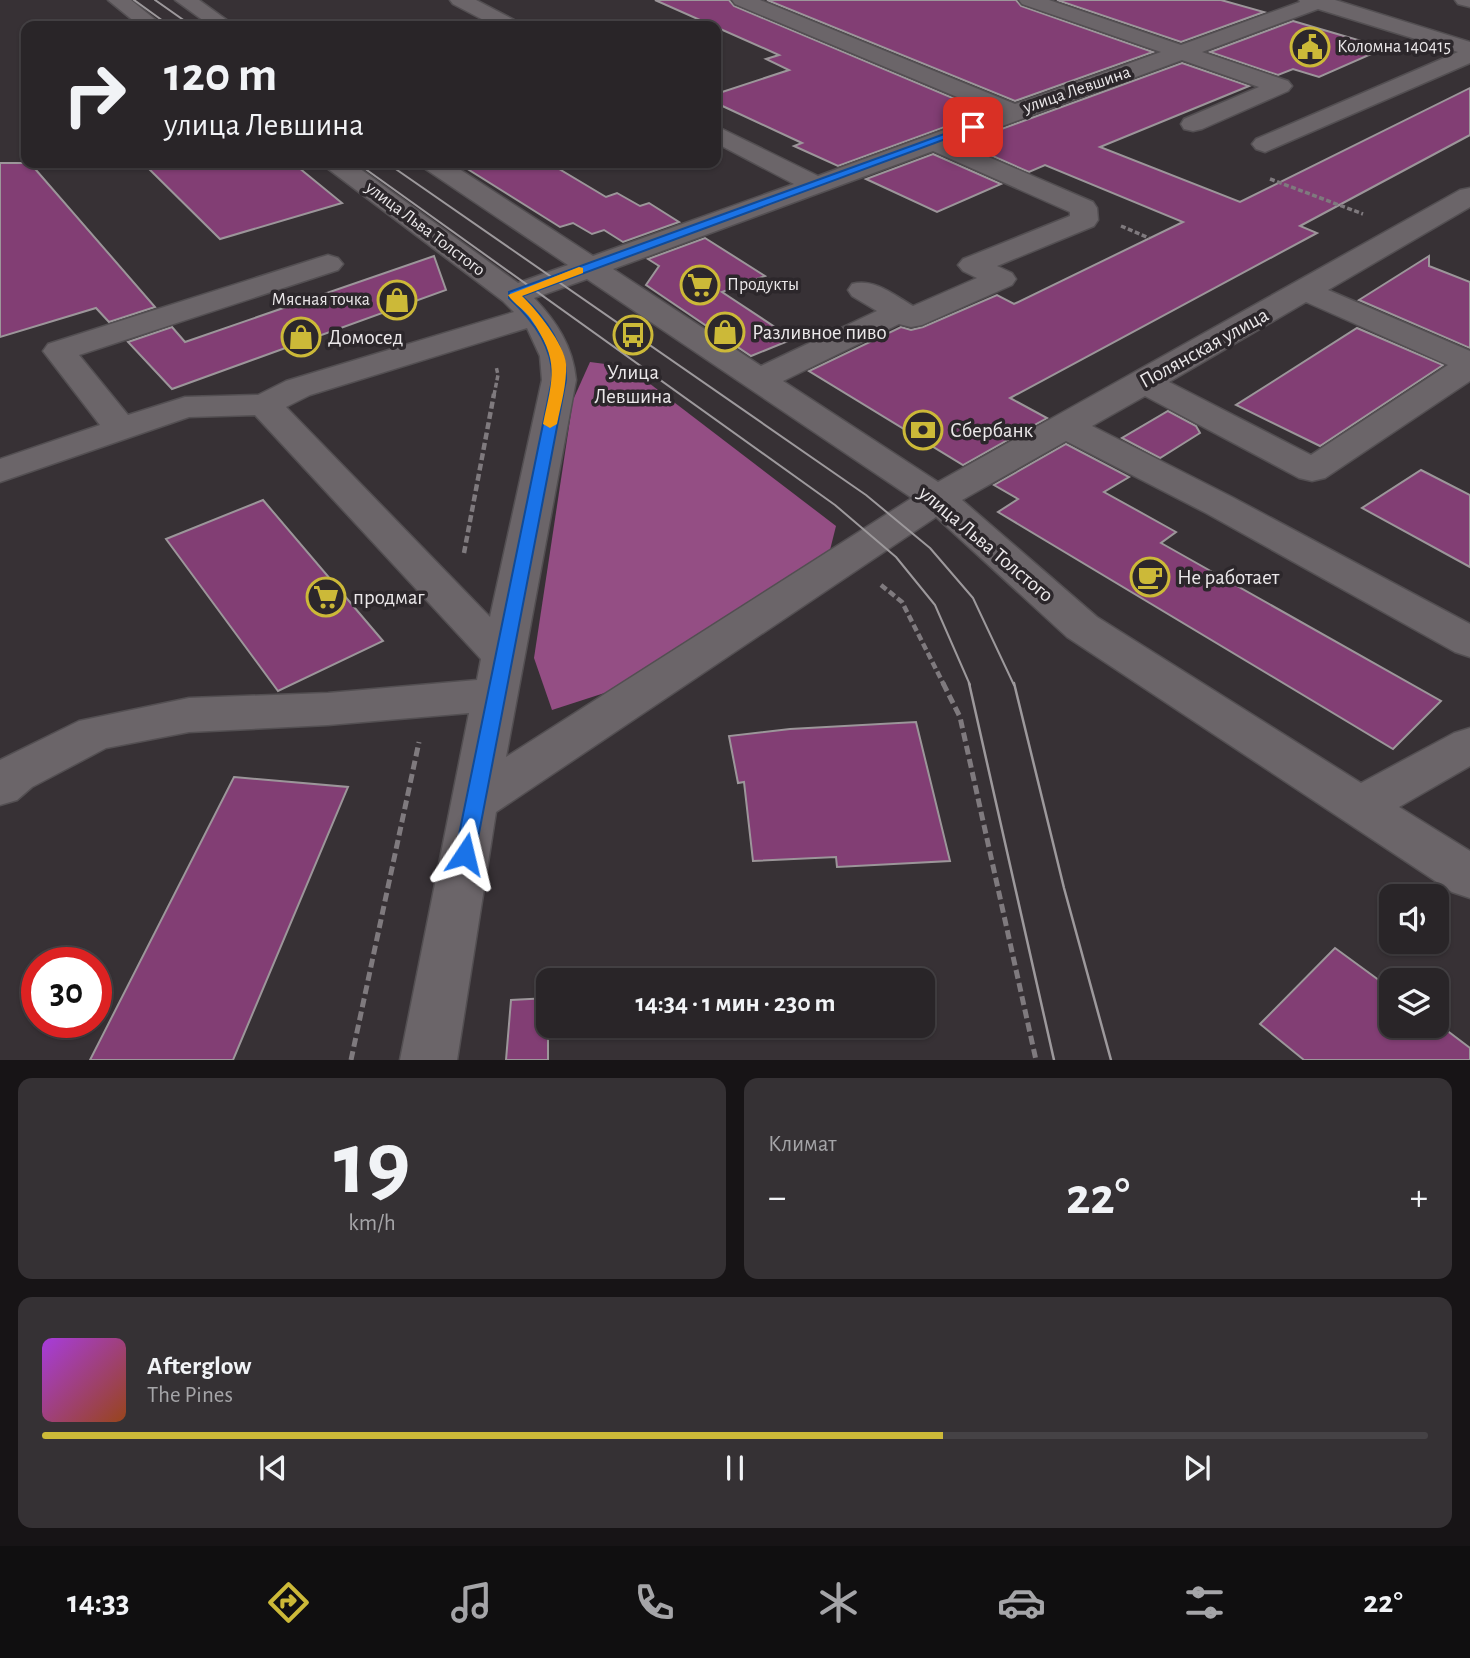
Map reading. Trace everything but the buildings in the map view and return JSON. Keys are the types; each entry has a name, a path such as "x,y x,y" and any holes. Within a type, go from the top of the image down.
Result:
{"street":[{"path":"118,0 146,21"},
{"path":"186,0 218,21"},
{"path":"460,0 500,21"},
{"path":"743,0 1013,112"},
{"path":"1029,0 1280,86 1193,124"},
{"path":"1317,1 1470,52"},
{"name":"улица Левшина","path":"264,405 298,388 525,305 591,266 1184,52 1317,1"},
{"path":"1265,144 1470,52"},
{"path":"721,136 816,185"},
{"path":"863,290 911,318 1001,279 973,265 1084,220 1083,208 933,142"},
{"name":"улица Льва Толстого","path":"343,168 525,305"},
{"name":"улица Льва Толстого","path":"441,168 937,498 1082,627 1470,877"},
{"name":"Полянская улица","path":"474,802 937,498 1306,291 1462,208"},
{"path":"121,429 59,351 328,264"},
{"path":"1306,291 1470,365"},
{"path":"428,1059 474,802 559,380 560,360 525,305"},
{"path":"759,380 900,312"},
{"path":"1144,382 1312,470 1470,365"},
{"path":"0,471 185,407 264,405 499,676"},
{"path":"1066,427 1219,505 1470,642"},
{"path":"0,787 15,774 95,733 175,717 328,709 499,676"},
{"path":"1360,806 1470,745"}],"path":[{"path":"1269,179 1368,216"}],"shaded area":[{"path":"590,362 628,367 836,526 827,562 623,687 552,710 534,658 573,400"}],"tram line":[{"path":"134,0 163,21"},
{"path":"155,0 185,21"},
{"path":"364,168 835,505 896,557 935,605 970,685"},
{"path":"394,168 866,495 930,548 973,598 1014,685"},
{"path":"969,683 1054,1060"},
{"path":"1014,683 1064,888 1111,1060"}],"slow traffic":[{"path":"550,424 560,360 536,316 514,295 579,271"}],"place":[{"name":"Коломна 140415","path":"1310,47"},
{"name":"Продукты","path":"700,285"},
{"name":"Мясная точка","path":"397,300"},
{"name":"Разливное пиво","path":"725,332"},
{"name":"Улица Левшина","path":"633,335"},
{"name":"Домосед","path":"301,337"},
{"name":"Сбербанк","path":"923,430"},
{"name":"Не работает","path":"1150,577"},
{"name":"продмаг","path":"326,597"}],"route":[{"path":"465,854 559,380 560,360 536,316 514,295 973,127"}]}
